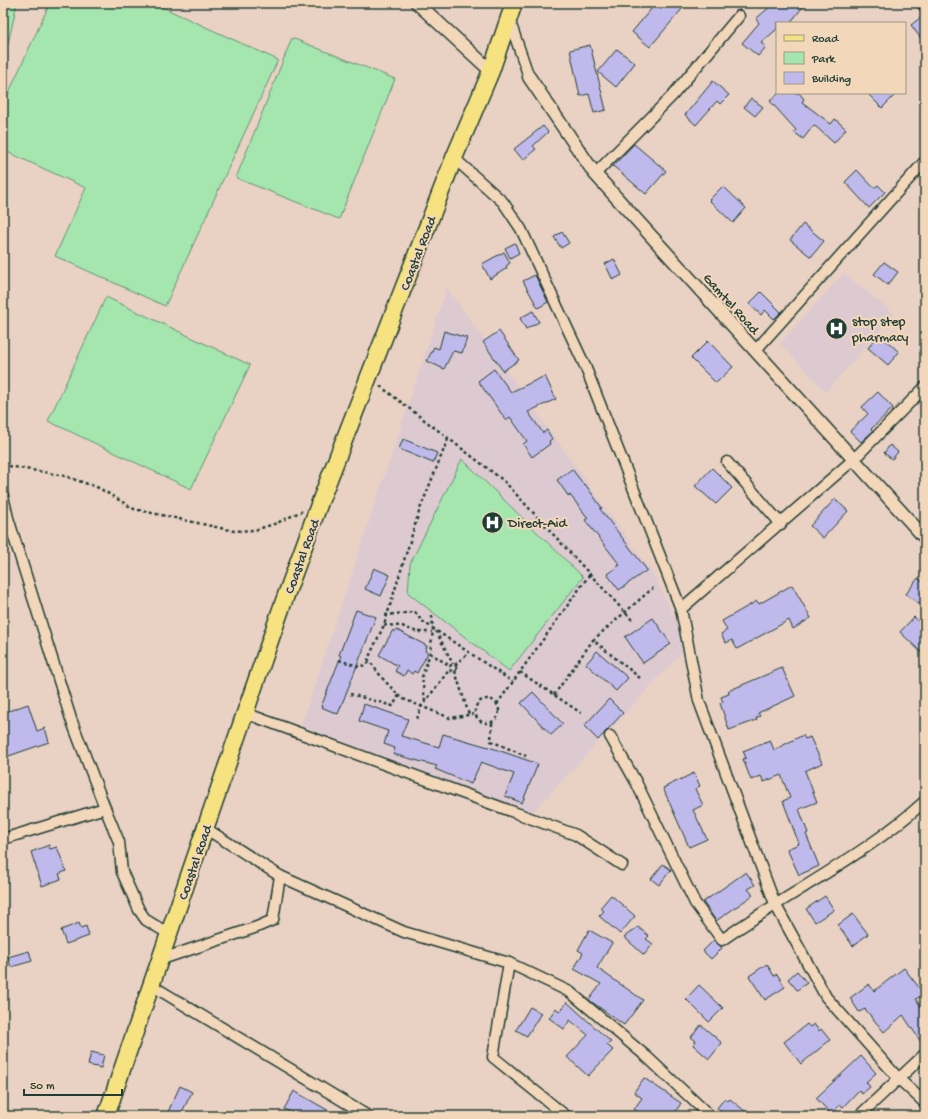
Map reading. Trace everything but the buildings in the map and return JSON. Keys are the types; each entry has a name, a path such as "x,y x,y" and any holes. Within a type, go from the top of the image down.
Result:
{"main road":[{"name":"Coastal Road","path":"110,1114 168,934 320,502 454,158 491,71 514,3"}],"street":[{"path":"417,3 491,71"},
{"path":"922,3 925,7"},
{"path":"595,174 672,96 740,16"},
{"path":"509,19 529,77"},
{"name":"Gamtel Road","path":"529,77 595,174 925,538"},
{"path":"454,158 503,202 521,230 585,366 681,609 699,701 775,904 826,997 899,1079 925,1103"},
{"path":"755,351 925,161"},
{"path":"681,609 853,460 925,387"},
{"path":"726,462 780,524"},
{"path":"3,496 8,518 71,718 119,842 122,872 139,910 146,920 168,934"},
{"path":"245,713 576,835 622,865"},
{"path":"610,736 636,782 695,903 722,940 775,904 855,857 908,817 925,801"},
{"path":"3,839 105,808"},
{"path":"205,828 280,876 404,932 509,963 570,992 647,1057 710,1116"},
{"path":"160,960 257,927 273,920 280,876"},
{"path":"509,963 493,1057 566,1116"},
{"path":"151,985 368,1116"},
{"path":"859,1116 925,1054"}],"path":[{"path":"369,377 504,480 634,622"},
{"path":"448,438 420,509 385,615 384,625 368,658 383,679 398,695 421,707 450,718 474,714"},
{"path":"3,465 65,476 99,488 134,509 234,531 255,530 270,526 320,502"},
{"path":"497,704 590,574"},
{"path":"554,694 593,640 653,588"},
{"path":"385,615 415,612 422,621 513,682"},
{"path":"426,701 422,677 430,653 432,614"},
{"path":"384,625 402,626 417,632 432,632"},
{"path":"436,630 455,671"},
{"path":"414,636 417,632"},
{"path":"593,640 640,678"},
{"path":"430,653 456,668 455,671 469,715"},
{"path":"417,719 421,707 452,666 468,653"},
{"path":"339,660 360,667 370,662"},
{"path":"520,672 581,713"},
{"path":"350,694 393,706 398,695"},
{"path":"474,714 477,703 482,700 493,700 497,704 499,715 492,723 491,741 526,756"},
{"path":"474,714 481,722 492,723"}],"shaded area":[{"name":"stop step pharmacy","path":"844,273 894,314 826,392 780,343"},
{"name":"Direct-Aid","path":"447,288 654,575 688,646 532,813 301,726"}],"green space":[{"path":"3,3 17,3 8,44 3,43"},
{"path":"50,3 153,3 278,60 165,306 55,256 86,188 3,150 3,105"},
{"path":"292,38 395,79 339,219 236,178"},
{"path":"106,297 250,365 191,489 48,421"},
{"path":"462,459 583,577 509,671 408,593 410,564"}],"place":[{"name":"stop step pharmacy","path":"837,328"},
{"name":"Direct-Aid","path":"493,522"}]}
